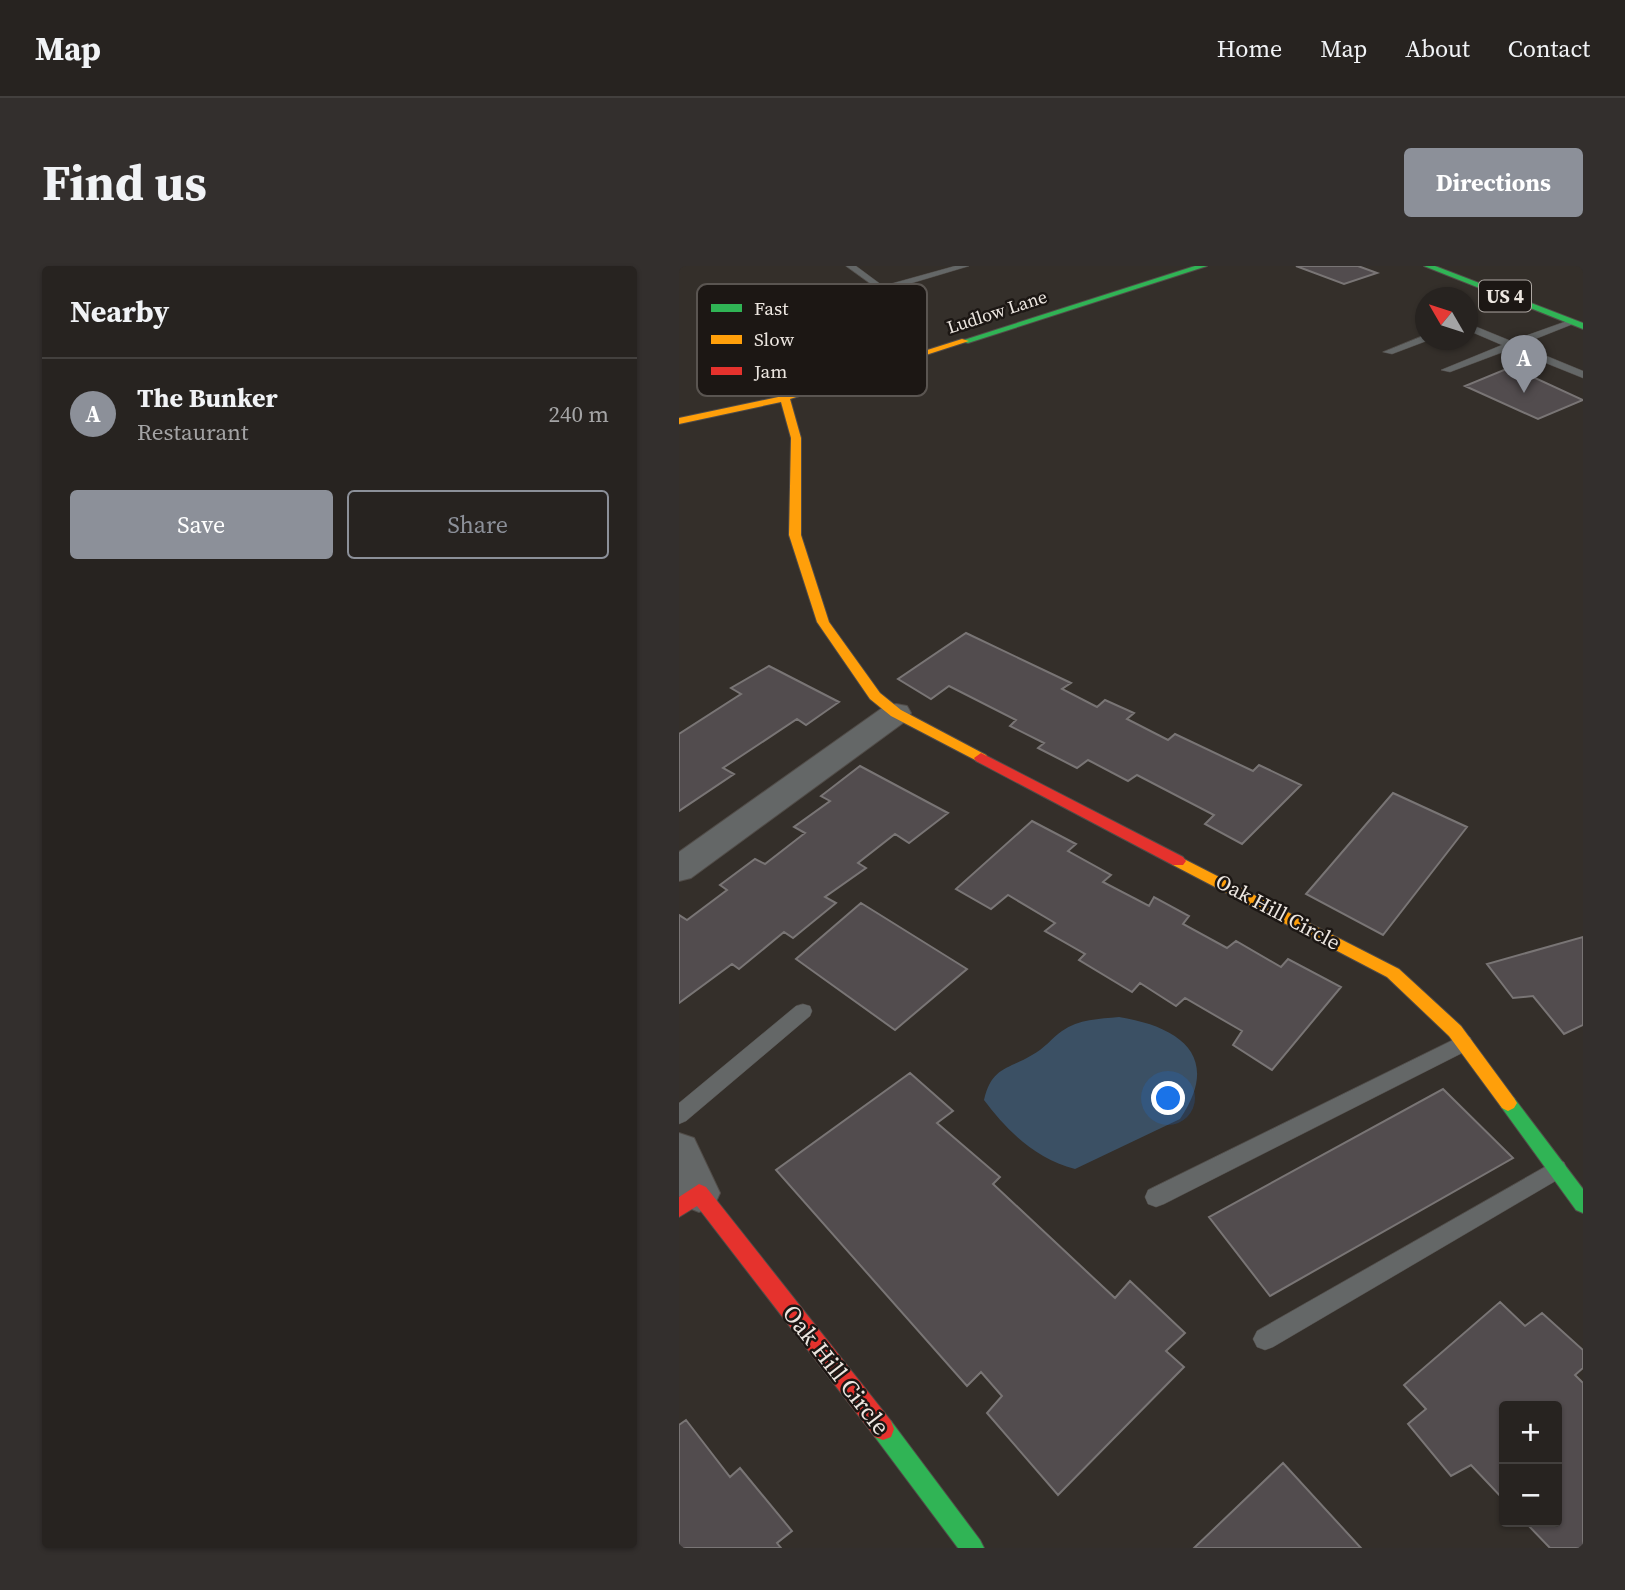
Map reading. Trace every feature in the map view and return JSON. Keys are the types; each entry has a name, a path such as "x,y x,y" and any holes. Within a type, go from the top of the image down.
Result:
{"street":[{"name":"Ludlow Lane","path":"927,353 1203,266"},
{"name":"US 4","path":"1428,266 1578,324"},
{"name":"Ludlow Lane","path":"679,421 791,396"},
{"name":"Oak Hill Circle","path":"785,398 796,438 795,535 823,622 875,696 897,713 1393,973 1464,1043 1583,1204"},
{"path":"679,869 897,713"},
{"name":"Oak Hill Circle","path":"679,1151 689,1200 928,1487 972,1548"}],"lane":[{"path":"851,266 875,284"},
{"path":"900,284 965,266"},
{"path":"1446,370 1511,345 1578,324"},
{"path":"1478,330 1583,375"},
{"path":"1388,352 1415,342"},
{"path":"679,1115 803,1011"},
{"path":"1156,1197 1464,1043"},
{"path":"1265,1339 1557,1169"}],"water":[{"path":"1119,1017 1161,1028 1177,1037 1188,1048 1196,1062 1197,1078 1192,1097 1180,1119 1075,1169 1048,1158 1023,1142 984,1100 996,1075 1036,1053 1069,1027 1089,1020"}],"building":[{"path":"1296,266 1358,266 1377,273 1344,284"},
{"path":"1511,367 1583,400 1538,419 1465,386"},
{"path":"966,633 1071,683 1062,689 1097,707 1105,700 1134,713 1127,719 1168,740 1175,734 1253,771 1259,765 1301,785 1242,844 1205,824 1214,815 1137,775 1128,781 1088,760 1077,768 1038,748 1044,743 1010,726 1016,720 949,686 931,699 898,679"},
{"path":"769,666 839,702 806,725 797,719 723,768 734,774 679,811 679,734 741,694 731,688"},
{"path":"860,766 948,813 909,843 895,834 858,863 866,868 825,897 836,903 793,938 784,932 739,969 732,964 679,1003 679,915 687,920 727,890 720,885 755,859 765,864 805,833 794,827 830,801 821,796"},
{"path":"1393,793 1467,827 1383,935 1306,894"},
{"path":"1032,821 1076,844 1068,851 1111,875 1103,882 1149,906 1154,897 1189,916 1183,924 1227,948 1236,941 1281,967 1288,959 1341,987 1272,1070 1233,1045 1242,1031 1185,998 1176,1006 1140,983 1132,992 1079,960 1085,954 1045,931 1055,923 1008,895 991,909 956,889"},
{"path":"861,903 967,969 895,1030 796,959"},
{"path":"1583,937 1583,1025 1564,1034 1533,996 1513,998 1487,964"},
{"path":"910,1073 953,1111 937,1123 1000,1177 993,1184 1115,1298 1130,1281 1185,1333 1166,1351 1184,1367 1058,1495 987,1413 1002,1396 981,1372 967,1386 776,1170"},
{"path":"1443,1089 1513,1158 1270,1296 1209,1217"},
{"path":"1500,1302 1525,1326 1542,1313 1583,1350 1583,1368 1575,1375 1583,1383 1583,1548 1550,1548 1530,1527 1562,1527 1562,1401 1499,1401 1499,1495 1471,1465 1451,1476 1408,1424 1426,1409 1404,1385"},
{"path":"686,1420 730,1477 740,1468 792,1531 777,1543 781,1548 679,1548 679,1425"},
{"path":"1283,1463 1361,1548 1194,1548"}],"traffic: fast":[{"path":"965,341 1203,266"},
{"path":"1428,266 1583,326"},
{"path":"1508,1103 1583,1204"},
{"path":"883,1429 972,1548"}],"traffic: slow":[{"path":"927,353 965,341"},
{"path":"679,421 791,396"},
{"path":"785,398 796,438 795,535 823,622 875,696 896,713 981,758"},
{"path":"1178,861 1393,973 1455,1031 1508,1103"}],"traffic: jam":[{"path":"981,758 1178,861"},
{"path":"679,1208 699,1193 883,1429"}],"place":[{"name":"The Bunker","path":"1524,393"}]}
